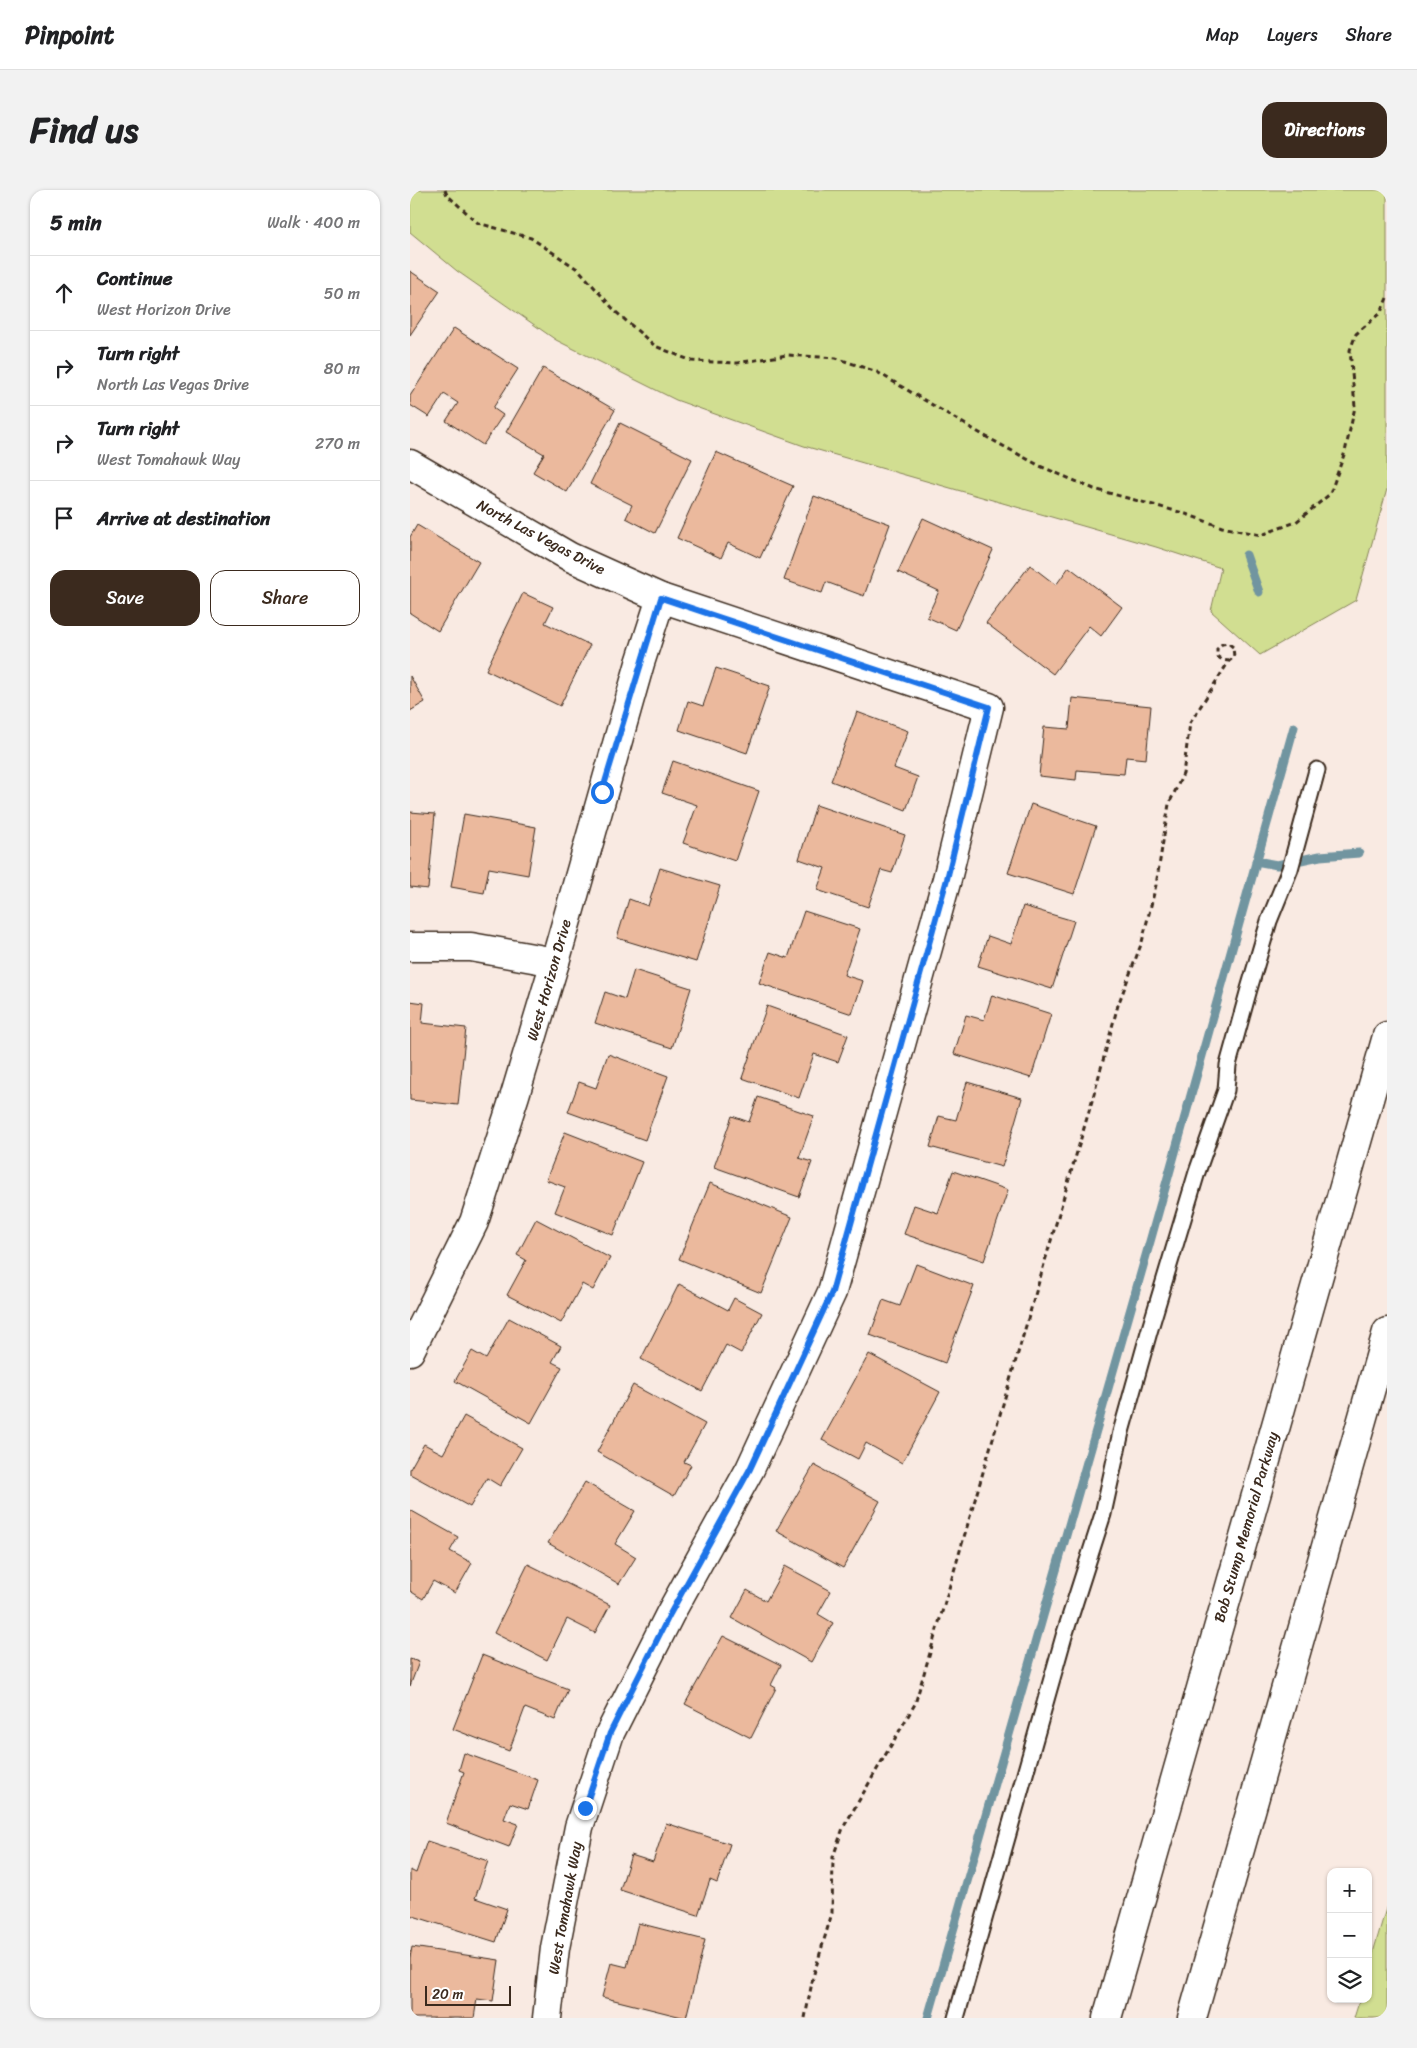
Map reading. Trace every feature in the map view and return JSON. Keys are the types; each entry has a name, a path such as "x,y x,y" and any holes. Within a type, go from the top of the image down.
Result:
{"main road":[{"name":"North Las Vegas Drive","path":"410,464 570,557 661,598 989,707"},
{"name":"West Horizon Drive","path":"410,1351 474,1222 555,962 602,792 661,598"},
{"name":"West Tomahawk Way","path":"548,2018 555,1948 579,1827 610,1733 670,1614 750,1469 832,1292 947,879 989,707"},
{"path":"410,947 471,947 555,962"},
{"name":"Bob Stump Memorial Parkway","path":"1107,2018 1387,1036"},
{"path":"1192,2018 1387,1332"}],"lane":[{"path":"956,2018 1064,1636 1105,1506 1121,1432 1149,1332 1197,1172 1226,1090 1228,1065 1256,964 1269,920 1290,870 1318,770"}],"path":[{"path":"445,190 478,223 532,238 579,270 616,312 655,346 692,361 737,363 787,355 836,358 877,372 983,435 1040,466 1085,485 1222,527 1261,535 1296,522 1330,494 1345,452 1355,407 1350,350 1356,334 1381,312 1387,298"},
{"path":"805,2018 813,1977 832,1913 833,1857 843,1828 915,1704 1094,1094 1118,1005 1142,942 1156,885 1169,804 1183,774 1190,723 1229,661 1234,657 1233,647 1228,643 1222,644 1217,649 1217,656 1222,660 1229,661"}],"green space":[{"path":"410,190 1387,190 1387,489 1356,600 1260,655 1211,611 1221,568 1156,547 804,446 676,400 556,340 457,271 410,232"},
{"path":"1387,1905 1387,2018 1354,2018 1359,2003 1372,2003 1372,1956"}],"building":[{"path":"410,271 440,291 410,335"},
{"path":"454,328 518,369 493,408 503,415 483,445 446,421 458,403 444,394 429,417 410,405 410,396"},
{"path":"543,368 615,410 567,492 533,472 544,454 506,432"},
{"path":"620,423 692,459 655,533 626,518 632,505 590,484"},
{"path":"716,452 793,486 760,558 728,543 721,558 677,538"},
{"path":"814,496 890,524 864,596 826,582 822,593 784,580"},
{"path":"923,518 993,550 956,630 927,617 939,591 898,572"},
{"path":"417,525 479,562 438,631 410,613 410,537"},
{"path":"1030,565 1056,585 1069,567 1122,607 1101,636 1089,626 1053,674 986,623"},
{"path":"523,593 553,607 545,623 590,645 560,706 486,670"},
{"path":"716,668 770,686 747,753 679,730 688,701 703,706"},
{"path":"410,676 425,702 410,711"},
{"path":"1072,698 1151,706 1146,759 1126,757 1124,774 1077,770 1076,780 1039,776 1044,727 1069,729"},
{"path":"857,712 908,731 894,768 918,777 906,810 831,781"},
{"path":"673,761 759,791 735,861 683,843 697,805 662,793"},
{"path":"1031,804 1096,826 1074,894 1008,873"},
{"path":"816,805 905,835 892,873 881,870 868,907 817,890 825,868 799,859"},
{"path":"410,812 435,814 428,889 410,887"},
{"path":"464,814 536,827 528,875 489,868 484,893 451,887"},
{"path":"660,868 720,886 696,962 617,938 629,899 648,906"},
{"path":"1023,906 1074,921 1052,989 978,966 988,936 1011,944"},
{"path":"804,911 860,929 844,975 863,981 852,1014 759,983 770,952 788,958"},
{"path":"634,970 691,988 672,1048 595,1023 605,992 625,999"},
{"path":"992,995 1051,1014 1031,1078 954,1054 966,1015 984,1020"},
{"path":"410,1001 424,1003 422,1023 466,1028 458,1105 410,1100"},
{"path":"767,1006 848,1035 838,1062 814,1054 799,1098 742,1078"},
{"path":"608,1054 668,1076 645,1140 568,1112 579,1082 596,1088"},
{"path":"967,1082 1022,1098 1002,1167 930,1147 939,1116 956,1120"},
{"path":"758,1097 814,1116 799,1158 812,1162 799,1197 714,1167 732,1116 749,1122"},
{"path":"565,1132 642,1162 613,1235 555,1212 565,1187 546,1180"},
{"path":"953,1171 1008,1190 984,1261 904,1234 914,1205 938,1213"},
{"path":"710,1183 792,1217 761,1293 679,1259"},
{"path":"536,1219 610,1258 593,1290 582,1284 561,1323 507,1295 526,1260 517,1255"},
{"path":"916,1264 974,1286 945,1363 870,1335 883,1300 900,1306"},
{"path":"679,1284 728,1310 734,1298 762,1313 741,1353 726,1345 702,1391 641,1359"},
{"path":"509,1318 561,1346 552,1362 562,1367 531,1423 455,1381 472,1351 486,1359"},
{"path":"869,1354 940,1392 902,1463 866,1443 858,1459 822,1440"},
{"path":"633,1385 705,1424 684,1462 691,1465 674,1496 597,1452"},
{"path":"464,1416 522,1448 500,1486 487,1478 470,1507 410,1474 410,1469 424,1444 443,1454"},
{"path":"814,1465 880,1501 843,1568 776,1531"},
{"path":"585,1482 635,1511 615,1544 636,1557 619,1584 548,1543"},
{"path":"410,1510 458,1537 450,1551 472,1563 455,1593 433,1581 423,1599 410,1591"},
{"path":"528,1564 610,1605 595,1633 567,1619 547,1660 494,1633"},
{"path":"785,1566 831,1591 818,1614 833,1623 811,1662 732,1618 747,1590 766,1601"},
{"path":"723,1636 781,1665 771,1685 776,1688 751,1738 685,1704"},
{"path":"482,1655 568,1689 555,1720 525,1708 509,1751 453,1729"},
{"path":"410,1659 419,1662 410,1686"},
{"path":"464,1753 538,1780 528,1809 510,1803 504,1819 518,1824 509,1847 446,1823 464,1772 459,1770"},
{"path":"666,1823 730,1844 717,1883 710,1880 698,1915 620,1890 631,1855 653,1862"},
{"path":"427,1841 488,1861 475,1898 507,1909 496,1942 410,1915 410,1870 416,1873"},
{"path":"638,1923 705,1940 686,2018 602,1997 611,1963 627,1967"},
{"path":"412,1947 499,1960 493,2001 477,1999 474,2018 410,2018 410,1958"}],"waterway":[{"path":"1246,555 1259,592"},
{"path":"928,2018 1151,1238 1294,727"},
{"path":"1256,861 1277,865 1320,856 1359,853"}],"route":[{"path":"585,1808 610,1733 670,1614 750,1469 832,1292 947,879 989,707 661,598 602,792"}]}
